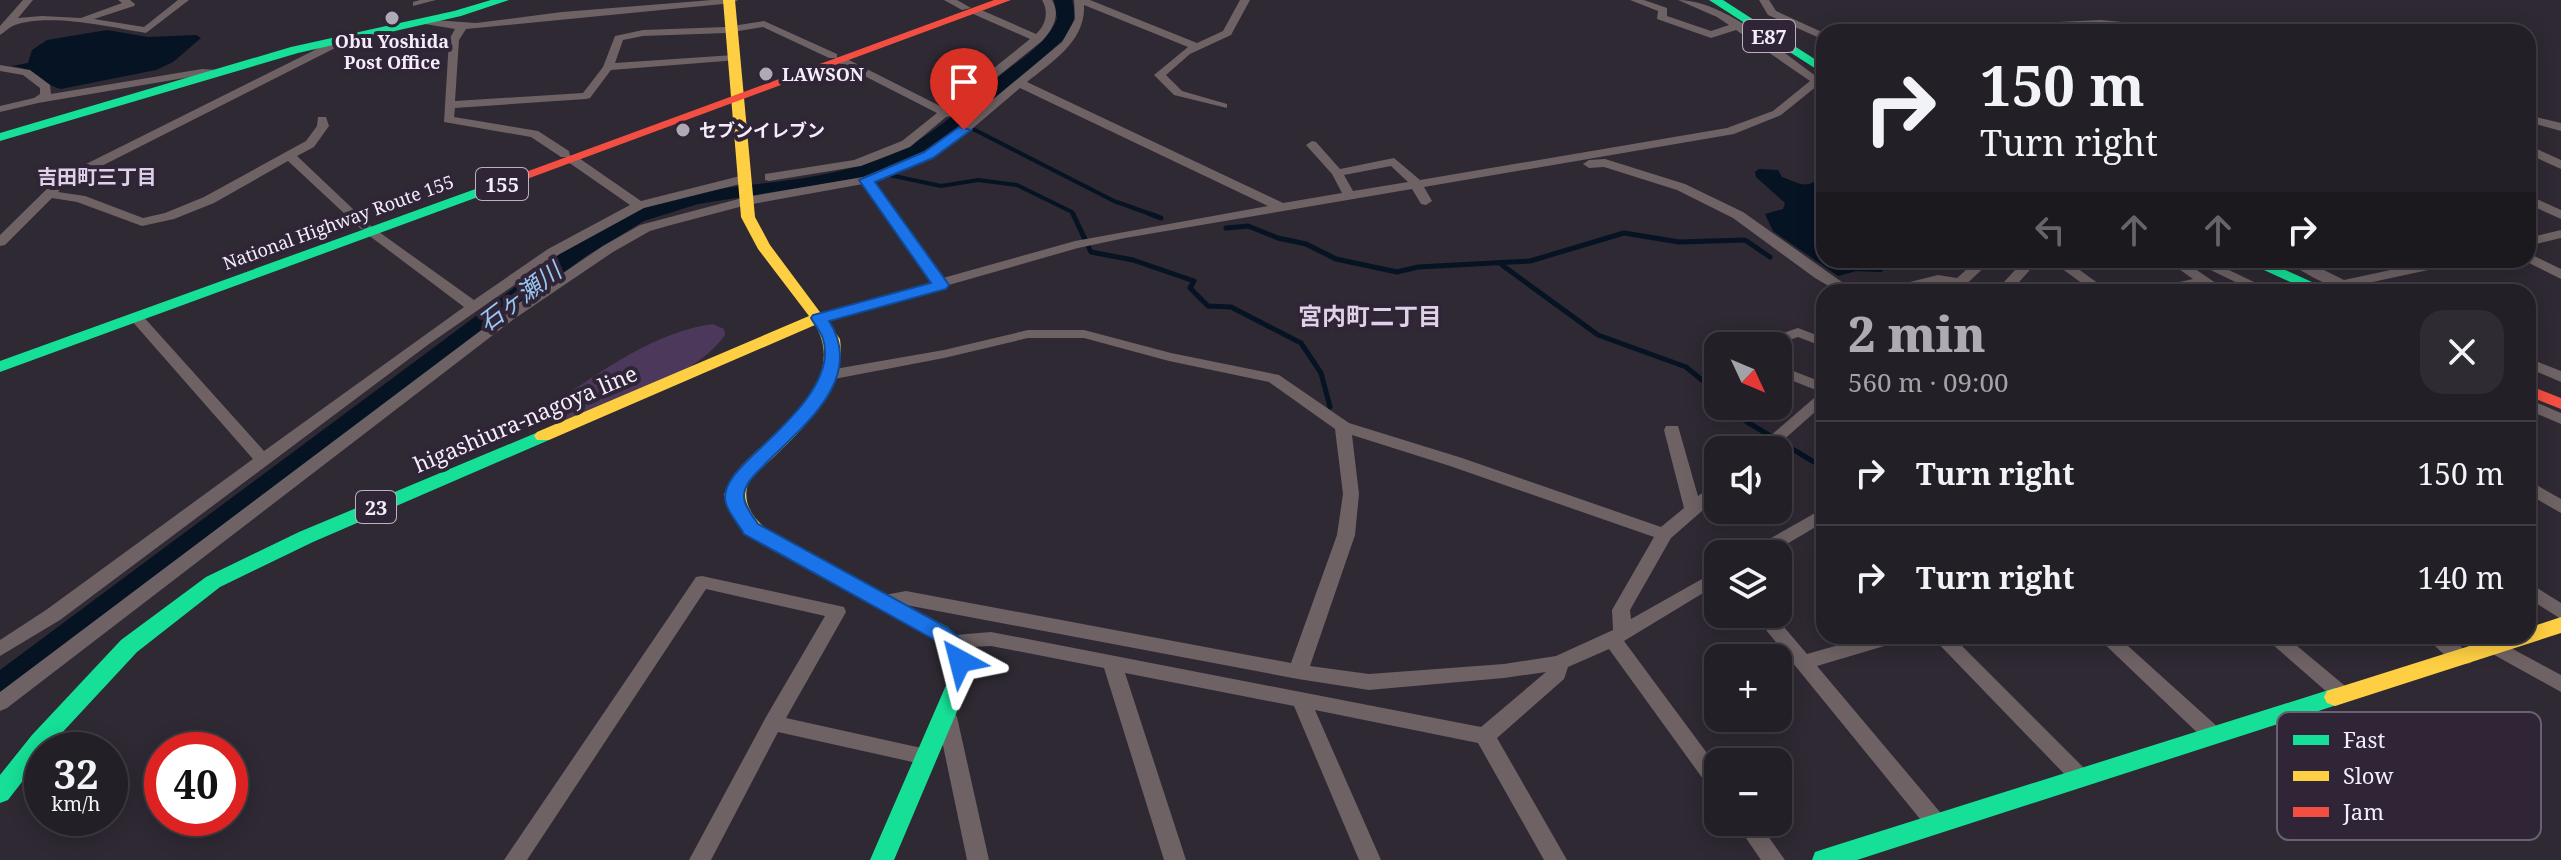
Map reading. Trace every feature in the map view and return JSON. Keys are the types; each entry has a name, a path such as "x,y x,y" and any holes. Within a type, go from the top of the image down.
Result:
{"main road":[{"path":"0,137 345,39 420,12 503,0"},
{"path":"730,0 745,190 757,242 812,304 831,338 829,375 806,414 742,477 734,494 736,504 751,529 886,601 951,641 957,648 962,669 882,860"},
{"name":"National Highway Route 155","path":"0,358 568,156 837,58 969,5 1005,0"},
{"name":"E87","path":"1715,0 1816,71"},
{"name":"E87","path":"1730,0 1816,70"},
{"name":"National Highway Route 155","path":"0,367 369,228"},
{"path":"2246,268 2282,284"},
{"path":"2273,268 2320,284"},
{"name":"higashiura-nagoya line","path":"0,793 40,741 129,646 213,582 306,537 819,318"},
{"path":"2536,382 2561,393"},
{"path":"2536,393 2561,404"},
{"path":"2536,633 2561,625"},
{"path":"2288,712 2505,644"},
{"path":"1824,860 2277,715"}],"street":[{"path":"81,20 130,4 123,0"},
{"path":"4,28 25,19 81,20 146,30 184,0"},
{"path":"431,0 420,12 461,28 730,0"},
{"path":"769,177 843,166 884,155 915,139 1038,39 1051,18 1052,9 1047,0"},
{"path":"1080,0 1197,47"},
{"path":"0,649 53,615 472,306 553,252 639,205 745,190 866,180 941,147 1073,35 1082,14 1080,0"},
{"path":"1223,106 1178,93 1161,79 1161,73 1197,47 1227,33 1245,0"},
{"path":"1635,0 1663,10 1661,17 1711,35 1737,26"},
{"path":"1683,0 1715,12 1816,72"},
{"path":"1764,0 1772,13 1816,33"},
{"path":"4,28 30,1"},
{"path":"969,5 1038,39"},
{"path":"450,105 577,99 586,96 608,67 621,36 769,24 947,114"},
{"path":"461,28 454,40 448,120 534,134 639,205"},
{"path":"0,242 62,181 345,39"},
{"path":"608,67 734,58"},
{"path":"0,68 26,72 43,83 45,95 38,100"},
{"path":"0,109 202,72 218,73"},
{"path":"819,318 1075,245 1730,131 1777,113 1816,80"},
{"path":"1019,83 1281,207"},
{"path":"48,194 80,199 142,222 189,210 310,144 323,126 322,119"},
{"path":"2536,120 2561,127"},
{"path":"1312,145 1337,173 1349,195"},
{"path":"2536,153 2561,165"},
{"path":"289,155 369,228 472,306"},
{"path":"1337,173 1394,162 1416,184 1426,201"},
{"path":"1462,177 1476,181 1610,164 1681,187 1738,215 1835,284"},
{"path":"866,180 941,285"},
{"path":"0,703 509,316 645,228 745,190"},
{"path":"2536,203 2561,215"},
{"path":"0,226 19,221"},
{"path":"2536,240 2561,234"},
{"path":"2536,261 2561,275"},
{"path":"1959,284 1976,268"},
{"path":"2010,284 2024,268"},
{"path":"2068,268 2092,284"},
{"path":"2186,268 2210,284"},
{"path":"2215,268 2250,284"},
{"path":"2304,268 2327,284"},
{"path":"2351,284 2405,268"},
{"path":"1918,284 1938,279 1949,284"},
{"path":"2192,284 2206,281"},
{"path":"136,317 263,460"},
{"path":"829,375 944,354 1028,334 1066,332 1274,378 1343,427 1456,462 1664,534"},
{"path":"1792,334 1798,332 1816,340"},
{"path":"2536,366 2561,377"},
{"path":"1792,375 1816,385"},
{"path":"1778,436 1816,403"},
{"path":"2536,408 2561,419"},
{"path":"1298,672 1346,535 1351,494 1343,427"},
{"path":"1672,430 1693,509"},
{"path":"2536,491 2561,507"},
{"path":"1704,500 1664,534 1621,610 1617,635 1704,763"},
{"path":"1780,540 1816,519"},
{"path":"515,860 702,582 837,612 700,860"},
{"path":"886,601 906,598 1298,672 1369,682 1504,671 1559,663 1617,635 1704,584"},
{"path":"2536,595 2561,612"},
{"path":"1773,628 1937,824"},
{"path":"951,641 991,639 1485,736 1556,860"},
{"path":"1802,663 1867,644"},
{"path":"1948,644 2080,777"},
{"path":"2114,644 2213,735"},
{"path":"2282,644 2343,695"},
{"path":"2446,644 2464,658"},
{"path":"2496,647 2561,684"},
{"path":"1112,663 1175,860"},
{"path":"1485,736 1557,674 1559,663"},
{"path":"1301,700 1370,860"},
{"path":"946,711 978,860"},
{"path":"773,723 926,757"},
{"path":"1756,836 1774,860"}],"shaded area":[{"path":"713,324 724,329 725,335 694,364 628,397 564,420 557,401 593,377 651,343"}],"water":[{"path":"107,30 148,37 196,35 201,38 173,62 156,70 61,89 36,74 12,66 28,63 32,50 47,40"},
{"path":"1759,169 1778,170 1782,177 1804,184 1816,180 1816,261 1773,231 1765,214 1783,209 1785,203 1756,177 1755,172"},
{"path":"1826,268 1886,268 1881,272 1856,271 1838,276"}],"waterway":[{"name":"石ヶ瀬川","path":"0,688 459,343 500,308 600,236 636,216 667,205 698,197 828,179 860,172 910,153 946,131 1051,43 1066,19 1063,0"},
{"path":"953,123 971,128 1114,201 1156,216"},
{"path":"866,170 941,186 978,180 1017,185 1073,214"},
{"path":"1073,214 1091,252 1133,260 1194,281 1190,288 1208,306 1231,307 1301,343 1321,373 1330,407"},
{"path":"1150,214 1161,218"},
{"path":"1226,228 1248,226 1278,238 1306,244 1336,259 1397,272 1418,267 1530,261 1624,233 1679,242 1745,240 1770,257"},
{"path":"1502,265 1598,335 1686,367 1704,382"},
{"path":"1745,420 1814,462"}],"traffic: fast":[{"path":"0,137 295,50 457,14 503,0"},
{"path":"1715,0 1816,65"},
{"path":"0,367 492,187"},
{"path":"2269,268 2307,284"},
{"path":"0,793 40,741 129,646 213,582 306,537 543,436"},
{"path":"833,574 941,633 955,649 959,662 958,683 882,860"},
{"path":"2288,712 2335,697"},
{"path":"1824,860 2277,716"}],"traffic: slow":[{"path":"543,436 819,318 763,246 748,217 729,0"},
{"path":"819,318 832,339 834,356 830,374 811,407 741,478 734,495 739,511 751,529 833,574"},
{"path":"2536,633 2561,625"},
{"path":"2335,697 2501,644"}],"traffic: jam":[{"path":"492,187 1005,0"},
{"path":"2536,393 2561,404"}],"place":[{"name":"Obu Yoshida Post Office","path":"392,18"},
{"name":"LAWSON","path":"766,74"},
{"name":"セブンイレブン","path":"683,130"}],"district":[{"name":"吉田町三丁目","path":"97,176"},
{"name":"宮内町二丁目","path":"1370,315"}],"route":[{"path":"960,661 957,648 941,633 751,529 736,504 734,494 742,477 806,414 824,387 833,359 833,346 819,318 941,285 866,180 929,155 964,130"}]}
